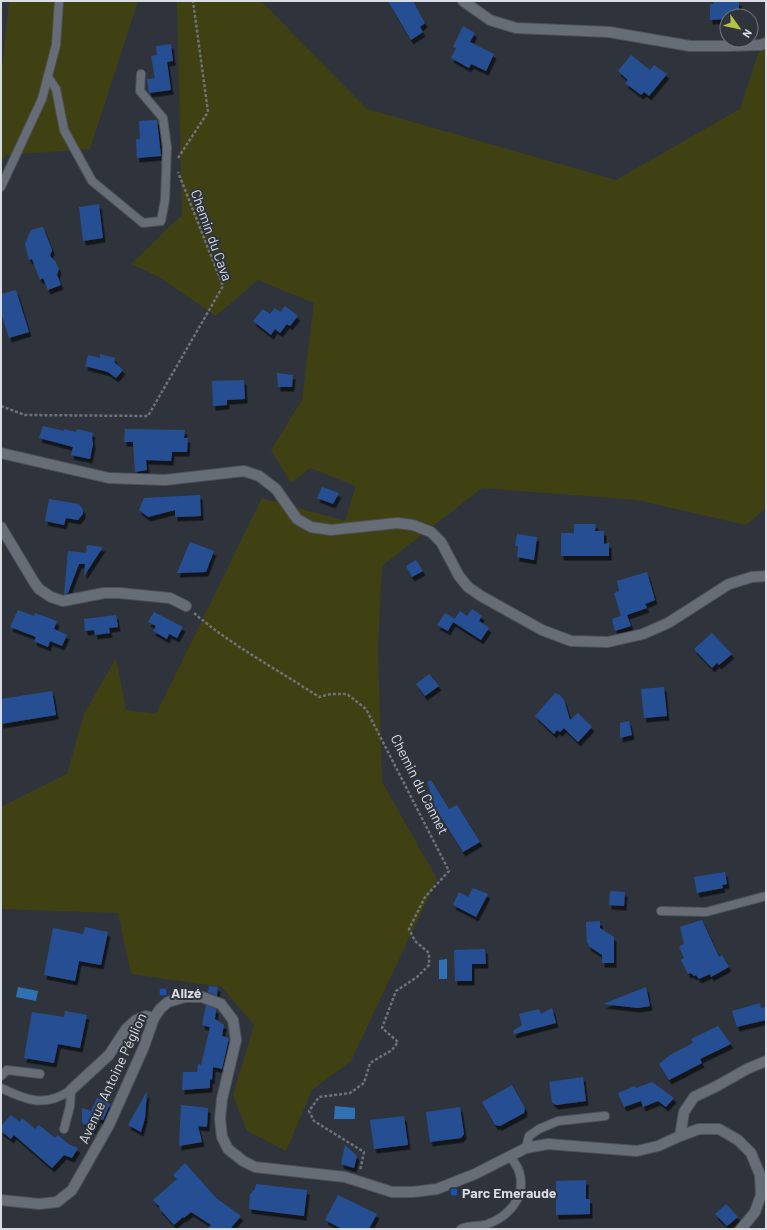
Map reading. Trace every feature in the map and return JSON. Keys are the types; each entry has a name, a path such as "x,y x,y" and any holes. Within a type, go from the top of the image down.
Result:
{"street":[{"path":"463,1 490,20 516,28 609,32 690,46 760,45 766,43"},
{"path":"1,453 109,478 165,480 244,471 259,476 276,489 297,519 311,527 331,530 397,523 413,525 431,532 441,542 459,576 474,592 542,630 571,641 608,642 643,634 668,623 729,584 752,577 766,576"},
{"path":"1,527 39,589 51,597 63,601 104,593 119,593 170,598 186,606"},
{"name":"Avenue Antoine Péglion","path":"1,1200 39,1204 57,1202 72,1190 109,1125 143,1048 154,1018 160,1009 168,1002 185,997 202,997 220,1004 233,1020 236,1040 222,1098 220,1118 222,1137 228,1149 243,1161 256,1167 345,1177 392,1192 413,1192 437,1189 475,1174 526,1148 548,1144 637,1151 658,1146 698,1129 719,1129 738,1140 751,1153 760,1175 761,1195 756,1212 741,1229"},
{"path":"71,1090 109,1055 126,1029 136,1020 146,1016 154,1018"},
{"path":"680,1136 684,1112 694,1097 747,1069 766,1061"}],"lane":[{"path":"1,187 42,100 56,45 59,1"},
{"path":"48,77 56,89 64,130 92,181 143,224 161,221 165,200 167,147 163,118 140,91 141,74"},
{"path":"661,911 706,912 766,896"},
{"path":"1,1076 7,1070 40,1074"},
{"path":"1,1088 22,1098 45,1101 62,1096 71,1090"},
{"path":"64,1129 70,1106 71,1090"},
{"path":"526,1148 529,1136 539,1129 558,1121 604,1116"},
{"path":"460,1229 468,1226 483,1225 500,1218 515,1204 522,1188 519,1170 509,1156"}],"path":[{"path":"175,163 208,112 193,1"},
{"name":"Chemin du Cava","path":"1,406 25,414 148,416 223,286 178,170"},
{"name":"Chemin du Cannet","path":"186,606 215,631 319,697 331,694 347,694 366,709 449,872 424,897 408,929 415,941 429,953 429,965 417,977 396,991 382,1028 398,1042 392,1050 370,1063 364,1083 350,1093 319,1097 309,1111 314,1121 364,1152 357,1181"}],"shaded area":[{"path":"9,1 138,1 90,149 6,155 1,163 1,64 3,64"},
{"path":"177,1 261,1 367,109 616,180 740,109 766,30 766,508 746,525 637,500 482,488 382,566 378,648 382,782 437,879 351,1061 312,1090 286,1151 247,1131 233,1095 254,1025 222,987 131,974 118,913 1,909 1,807 67,774 84,714 116,658 126,710 156,714 262,498 345,521 356,486 310,468 291,483 271,450 302,400 314,303 258,280 216,316 159,277 131,264 182,215"}],"water":[{"path":"447,959 447,979 439,979 439,960"},
{"path":"18,987 38,991 36,1001 16,997"},
{"path":"335,1106 355,1108 355,1119 334,1119"}],"building":[{"path":"388,1 413,1 425,23 420,27 423,32 411,40"},
{"path":"714,1 739,1 739,8 719,8 719,19 710,20 710,4 714,4"},
{"path":"463,26 475,33 470,42 494,54 486,71 471,64 469,68 451,58 456,48 453,47"},
{"path":"171,44 173,61 167,62 171,90 149,93 147,79 155,78 151,56 157,55 156,46"},
{"path":"631,55 650,70 654,65 667,74 649,96 644,92 641,95 625,83 628,80 618,71"},
{"path":"157,120 161,156 137,158 136,139 140,139 139,121"},
{"path":"99,204 103,238 83,241 79,207"},
{"path":"43,227 52,250 50,256 55,261 59,269 57,275 61,285 48,290 43,278 40,280 32,259 29,260 25,244 31,230"},
{"path":"16,290 29,332 9,338 1,312 1,294"},
{"path":"285,306 298,316 290,326 287,324 280,333 275,329 271,335 253,321 263,309 270,314 275,308 280,312"},
{"path":"100,354 115,358 114,362 123,370 116,378 108,372 85,366 88,355 100,358"},
{"path":"277,373 293,375 292,387 278,387"},
{"path":"244,380 245,399 227,400 227,405 213,406 212,381"},
{"path":"43,426 64,431 64,429 76,432 77,429 93,433 93,444 90,459 71,455 73,447 39,438"},
{"path":"125,429 185,430 184,438 188,438 187,452 172,452 171,461 146,460 147,470 135,472 133,442 124,442"},
{"path":"322,487 339,493 333,504 317,498"},
{"path":"200,495 201,516 175,517 175,510 148,517 139,510 144,498"},
{"path":"49,499 79,504 83,510 83,514 78,520 66,518 64,525 45,521"},
{"path":"574,524 596,524 595,531 604,531 604,544 609,543 609,556 561,556 561,533 574,533"},
{"path":"517,534 537,537 534,560 517,557 518,546 515,546"},
{"path":"190,542 214,551 206,572 177,573"},
{"path":"87,545 103,547 84,576 85,564 79,564 68,593 64,594 68,551 86,553"},
{"path":"416,560 423,571 412,577 406,566"},
{"path":"647,572 655,600 645,604 647,608 627,615 631,626 615,631 612,619 621,616 614,593 619,591 617,581"},
{"path":"472,609 482,616 479,621 489,628 481,640 453,622 448,631 437,625 445,613 455,619 460,611 467,616"},
{"path":"18,610 34,616 35,613 57,621 54,629 67,635 62,646 50,641 48,647 34,641 36,637 10,627"},
{"path":"154,612 183,627 177,638 169,634 167,639 153,631 156,626 148,622"},
{"path":"116,615 118,627 109,628 110,633 95,635 94,630 85,631 84,619"},
{"path":"712,633 732,654 719,665 717,663 712,668 694,649"},
{"path":"429,674 439,686 425,696 416,684"},
{"path":"664,687 667,716 644,718 641,689"},
{"path":"52,691 56,715 1,724 1,699"},
{"path":"555,693 560,695 564,700 570,720 578,713 592,727 578,742 564,728 560,732 557,730 554,734 535,716"},
{"path":"629,721 632,735 620,738 620,723"},
{"path":"431,780 449,809 457,805 480,842 463,852 436,809 427,782"},
{"path":"725,872 727,884 722,885 723,888 697,893 694,877"},
{"path":"473,888 488,894 476,917 453,905 459,892 468,897"},
{"path":"610,891 625,892 624,906 609,905"},
{"path":"702,920 719,957 722,955 729,967 711,977 710,974 699,979 696,975 694,976 691,973 688,974 681,960 684,958 679,947 684,944 680,927"},
{"path":"600,921 600,928 614,937 614,963 602,963 602,955 588,946 589,944 587,943 586,922"},
{"path":"85,927 108,932 101,965 79,961 75,981 44,975 53,928 83,934"},
{"path":"485,949 486,964 472,964 472,981 455,981 454,950"},
{"path":"209,986 218,987 217,996 208,992"},
{"path":"646,987 650,1006 638,1008 603,1004"},
{"path":"760,1003 761,1008 766,1007 766,1020 737,1027 732,1011"},
{"path":"206,1005 216,1009 215,1019 224,1025 222,1036 229,1038 222,1069 213,1067 212,1080 210,1079 210,1088 182,1090 183,1072 197,1072 198,1064 201,1065 210,1027 202,1025"},
{"path":"552,1008 556,1023 514,1034 513,1031 522,1025 519,1014 539,1009 541,1014"},
{"path":"65,1011 87,1015 80,1048 58,1044 54,1063 24,1058 32,1012 64,1017"},
{"path":"718,1026 731,1044 700,1059 702,1063 669,1080 659,1064 670,1055 693,1043 691,1039"},
{"path":"583,1077 586,1101 556,1105 552,1102 549,1082"},
{"path":"652,1082 674,1098 666,1107 658,1101 643,1107 641,1101 624,1107 618,1093 635,1086 636,1088"},
{"path":"512,1085 525,1108 524,1113 500,1126 495,1125 482,1102"},
{"path":"147,1091 145,1118 141,1132 128,1125"},
{"path":"97,1098 110,1104 103,1120 98,1118 93,1129 82,1123 82,1108 91,1111"},
{"path":"181,1105 208,1108 207,1127 198,1126 202,1142 179,1146"},
{"path":"460,1107 464,1134 461,1138 430,1142 426,1112"},
{"path":"11,1115 20,1122 22,1118 35,1129 39,1125 55,1138 58,1135 68,1144 78,1148 72,1158 64,1155 52,1168 14,1135 11,1139 1,1131 1,1126"},
{"path":"404,1116 408,1145 374,1149 370,1120"},
{"path":"345,1145 357,1156 354,1168 341,1164"},
{"path":"185,1163 216,1198 241,1216 230,1229 207,1229 211,1225 191,1212 174,1225 153,1200 177,1179 173,1175"},
{"path":"586,1180 586,1199 590,1199 590,1214 556,1215 556,1181"},
{"path":"256,1184 307,1190 304,1216 249,1209 250,1194 255,1189"},
{"path":"338,1195 377,1214 369,1229 342,1229 325,1220"},
{"path":"726,1204 738,1217 727,1226 715,1214"}],"place":[{"name":"Alizé","path":"163,992"},
{"name":"Parc Emeraude","path":"454,1192"}]}
